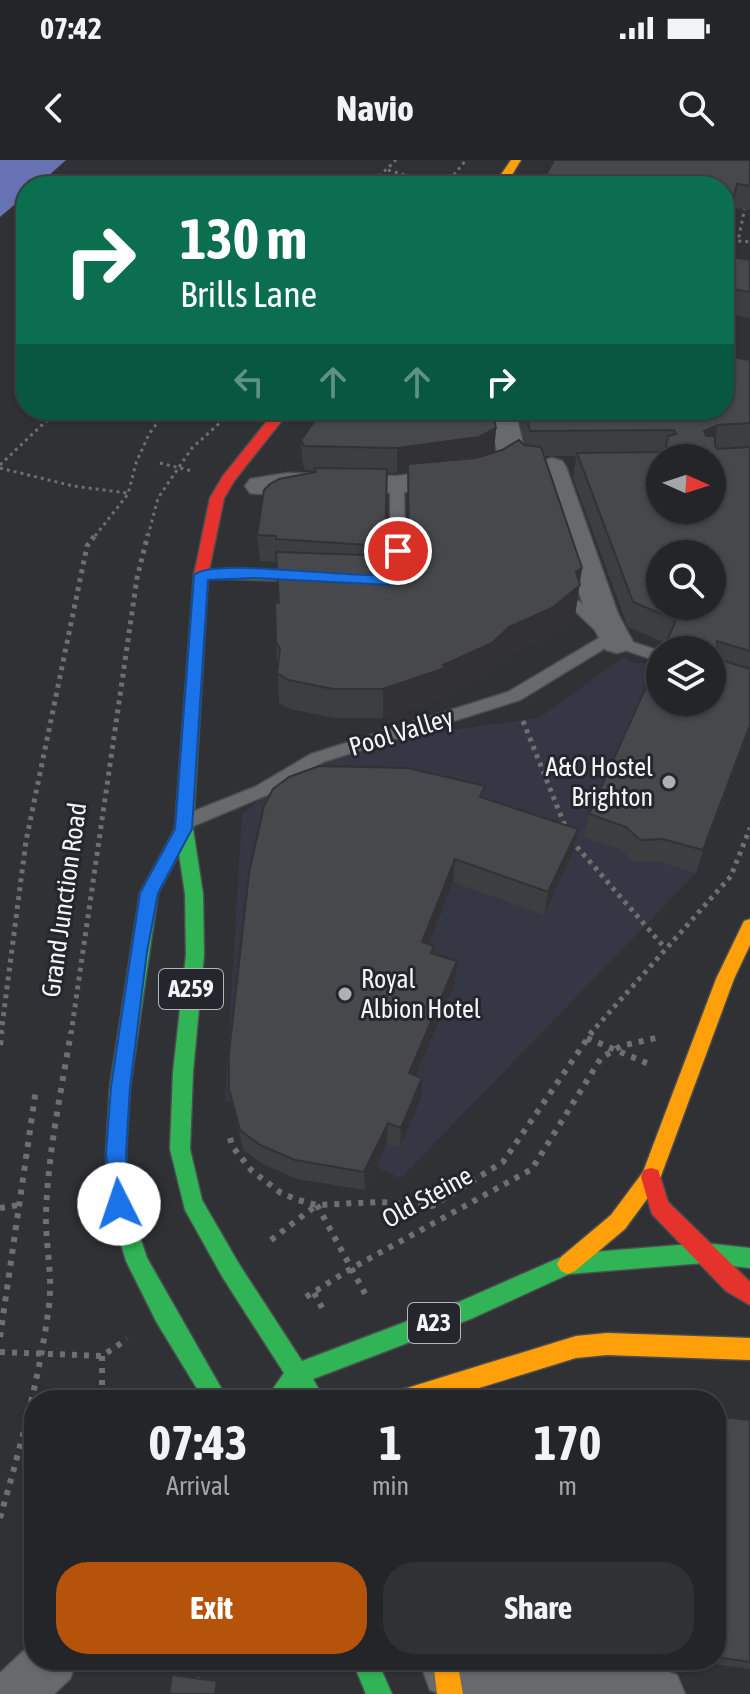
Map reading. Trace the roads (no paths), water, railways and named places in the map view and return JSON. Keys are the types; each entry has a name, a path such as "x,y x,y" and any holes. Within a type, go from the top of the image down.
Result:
{"main road":[{"name":"A259","path":"275,420 228,479 217,498 201,575 184,826 194,894 195,955 183,1072 180,1149 192,1203 307,1390"},
{"name":"A259","path":"184,826 149,893 120,1087 116,1153 119,1204 137,1261 165,1315 211,1390"},
{"path":"568,1264 618,1222 651,1177 725,979 750,926"},
{"path":"651,1177 659,1207 734,1284 750,1295"},
{"name":"A23","path":"297,1374 465,1310 568,1264 704,1253 750,1258"},
{"name":"A23","path":"436,1390 576,1347 607,1344 750,1349"},
{"path":"284,1390 297,1374"},
{"path":"368,1670 379,1694"}],"street":[{"path":"496,466 500,420"},
{"path":"260,486 288,482 397,485 496,466 583,467"},
{"path":"552,467 602,614 617,642"},
{"path":"17,1694 41,1670"},
{"path":"448,1675 554,1678 658,1694"}],"lane":[{"path":"383,581 392,580 398,574 397,485"},
{"path":"201,575 254,573 311,577"},
{"path":"579,606 617,642 646,652"},
{"name":"Pool Valley","path":"184,826 261,791 317,758 514,696 604,642 617,642"}],"water":[{"path":"0,160 66,160 48,176 16,176 16,203 0,217"}],"place":[{"name":"A&O Hostel Brighton","path":"669,782"},
{"name":"Royal Albion Hotel","path":"345,994"}]}
